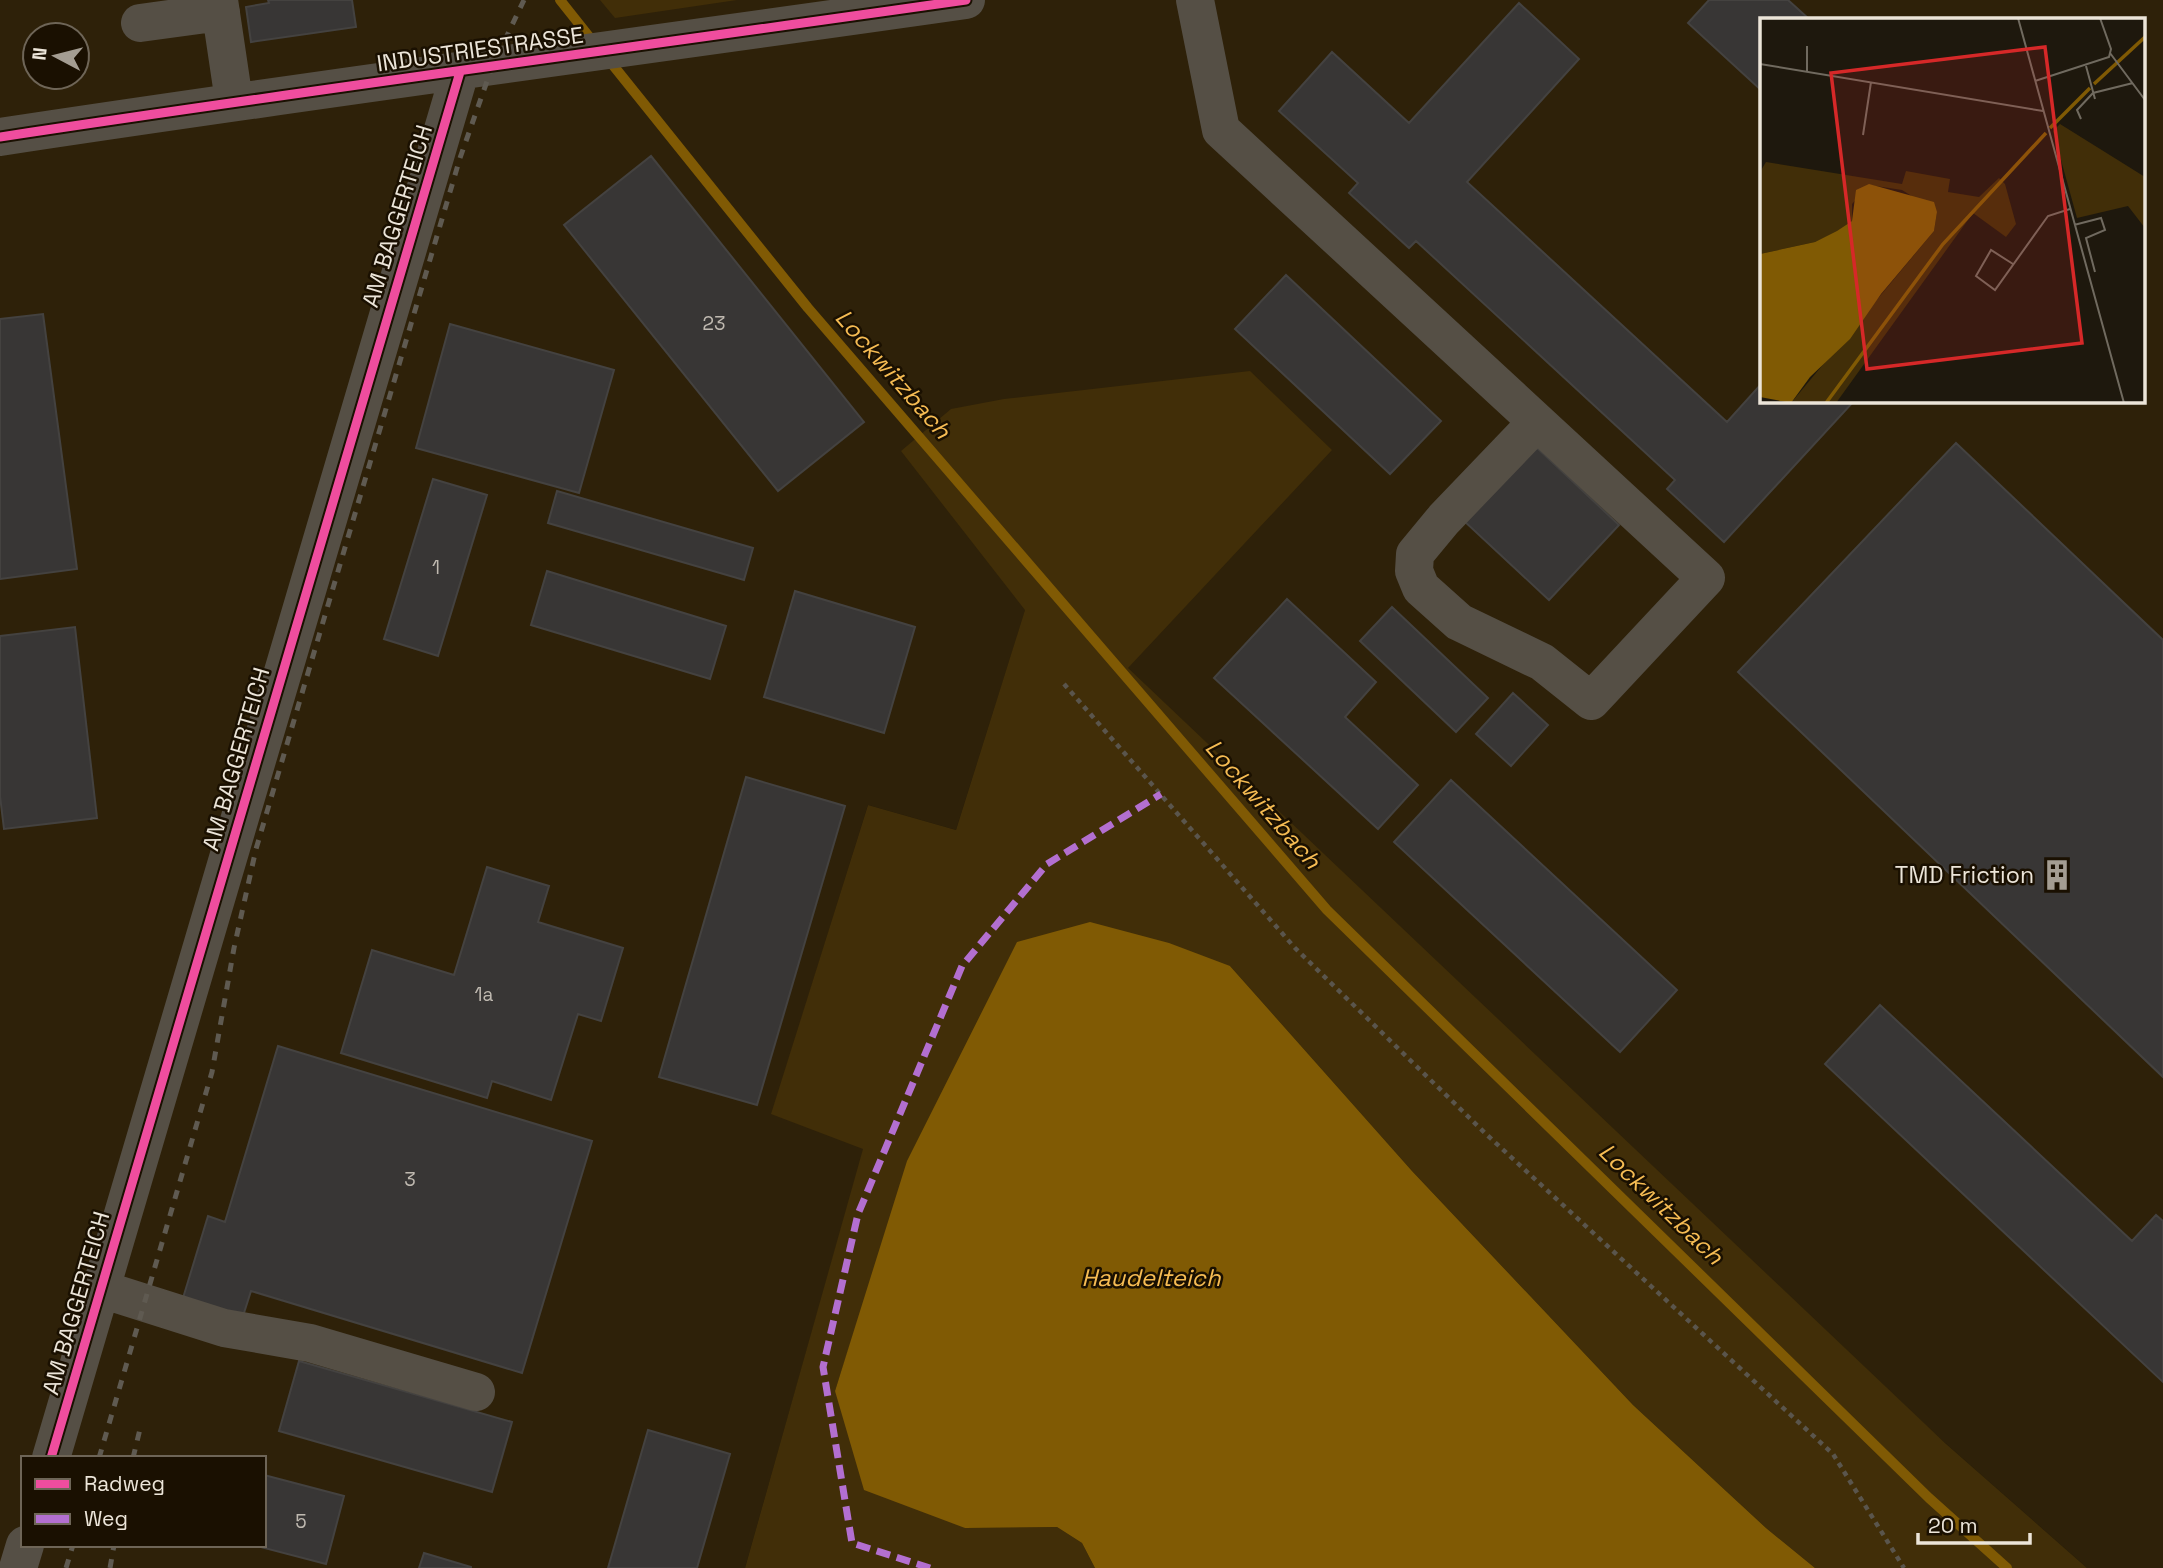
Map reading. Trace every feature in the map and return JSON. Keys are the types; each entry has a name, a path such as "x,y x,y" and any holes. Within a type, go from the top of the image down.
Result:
{"street":[{"name":"INDUSTRIESTRASSE","path":"0,137 234,101 460,72 966,0"},
{"path":"1195,0 1222,130 1706,578 1591,701 1542,662 1459,622 1421,588 1414,571 1415,554 1444,519 1537,422"},
{"path":"140,23 220,6 234,101"},
{"name":"AM BAGGERTEICH","path":"52,1456 460,72"},
{"path":"101,1289 224,1328 310,1343 475,1392"},
{"path":"19,1568 24,1547"}],"path":[{"path":"1065,684 1295,948 1486,1134 1833,1454 1904,1568"}],"shaded area":[{"path":"0,0 2163,0 2163,1568 2087,1568 1945,1443 1025,611 956,830 868,805 772,1113 864,1148 745,1568 0,1568"},
{"path":"600,0 737,0 615,18"},
{"path":"1250,371 1332,450 1128,668 1945,1443 2087,1568 1815,1568 1766,1528 1633,1405 1412,1171 1230,966 872,1277 835,1391 965,1528 1057,1527 1082,1543 1095,1568 745,1568 863,1149 771,1114 868,805 956,830 1025,610 901,451 951,409 1004,399"}],"water":[{"name":"Haudelteich","path":"1090,922 1169,943 1230,966 1412,1171 1633,1405 1766,1528 1815,1568 1095,1568 1082,1543 1057,1527 965,1528 864,1490 835,1391 907,1161 1017,942"}],"building":[{"path":"268,0 352,0 356,27 251,42 246,7 269,3"},
{"path":"1709,0 1788,0 1808,18 1760,18 1760,89 1688,23"},
{"path":"1519,3 1579,59 1467,182 1727,422 1760,385 1760,402 1853,402 1724,542 1667,489 1675,480 1416,241 1409,248 1349,193 1358,183 1279,111 1332,52 1409,123"},
{"path":"651,156 864,422 778,491 564,225"},
{"path":"1286,275 1441,421 1390,474 1235,329"},
{"path":"43,314 77,569 0,579 0,319"},
{"path":"450,324 614,370 579,493 416,448"},
{"name":"TMD Friction","path":"1956,443 2163,640 2163,1077 1738,672"},
{"path":"1534,445 1619,525 1549,600 1463,520"},
{"path":"433,479 487,495 438,656 384,639"},
{"path":"557,491 753,548 744,580 548,523"},
{"path":"547,571 726,626 710,679 531,625"},
{"path":"795,591 915,627 884,733 764,697"},
{"path":"1287,599 1376,682 1345,717 1418,785 1378,829 1214,678"},
{"path":"1392,607 1488,698 1456,732 1360,641"},
{"path":"75,627 97,818 4,829 0,796 0,636"},
{"path":"1513,693 1548,725 1511,766 1476,734"},
{"path":"746,777 845,806 757,1105 659,1077"},
{"path":"1451,780 1677,990 1620,1052 1394,842"},
{"path":"487,867 549,886 538,922 623,948 601,1021 578,1014 551,1100 492,1081 487,1098 341,1053 372,950 454,975"},
{"path":"1880,1005 2132,1241 2156,1215 2163,1221 2163,1382 1825,1064"},
{"path":"278,1046 592,1141 522,1373 251,1291 243,1316 183,1298 208,1216 225,1222"},
{"path":"299,1361 512,1422 492,1492 279,1431"},
{"path":"648,1430 730,1454 697,1568 608,1568"},
{"path":"266,1476 344,1496 326,1564 261,1547 266,1547"},
{"path":"424,1553 471,1567 471,1568 419,1568"}],"waterway":[{"name":"Lockwitzbach","path":"560,0 595,44"},
{"name":"Lockwitzbach","path":"608,59 808,308 1327,910 1929,1498 2007,1568"}],"railway":[{"path":"100,1456 212,1072 234,948 256,849 460,158 492,67 524,0"},
{"path":"133,1456 140,1429"},
{"path":"66,1568 72,1547"},
{"path":"110,1568 114,1547"}],"marked path":[{"path":"930,1568 852,1543 823,1367 858,1214 962,966 1047,864 1161,794"}],"cycle path":[{"path":"0,137 966,0"},
{"path":"52,1456 460,72"}],"place":[{"name":"TMD Friction","path":"2057,875"}]}
